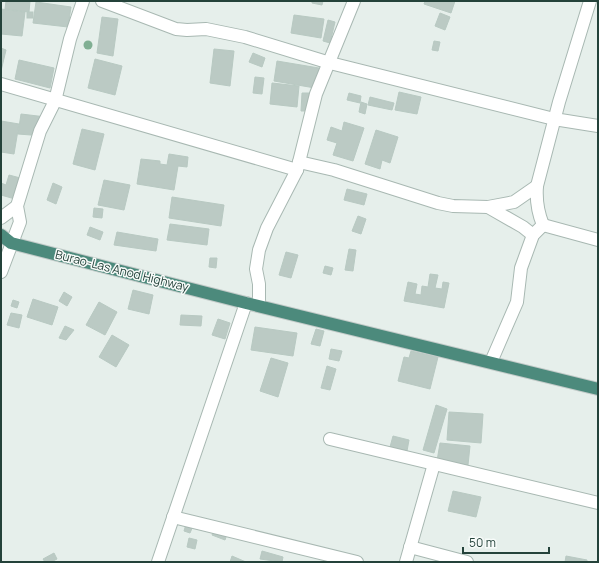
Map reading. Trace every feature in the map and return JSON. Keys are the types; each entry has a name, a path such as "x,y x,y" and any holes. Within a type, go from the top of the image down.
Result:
{"highway":[{"name":"Burao-Las Anod Highway","path":"1,234 11,243 246,303 598,389"}],"street":[{"path":"1,272 20,222 17,206 40,131 55,101 70,39 83,1"},
{"path":"102,1 176,29 206,29 245,37 330,63 554,119 598,126"},
{"path":"259,306 259,284 256,270 258,250 269,222 298,166 316,94 330,63 354,1"},
{"path":"543,225 536,195 537,186 554,119 590,1"},
{"path":"1,84 55,101 298,166 334,170 438,203 453,206 488,207 514,202 537,186"},
{"path":"1,218 17,206"},
{"path":"488,207 523,227 533,235"},
{"path":"491,362 517,302 521,268 533,235 543,225"},
{"path":"543,225 598,240"},
{"path":"158,562 246,303"},
{"path":"330,439 598,503"},
{"path":"406,562 434,464"},
{"path":"173,517 356,562"},
{"path":"410,547 467,562"}],"building":[{"path":"6,1 30,1 29,12 5,9"},
{"path":"312,1 323,1 322,5 312,3"},
{"path":"425,1 455,1 451,13 424,4"},
{"path":"36,2 71,7 68,27 33,23"},
{"path":"1,9 25,12 22,36 1,34"},
{"path":"27,12 33,12 33,18 27,18"},
{"path":"440,13 450,17 445,30 435,26"},
{"path":"294,15 324,19 321,38 291,33"},
{"path":"102,17 118,19 113,56 97,53"},
{"path":"328,20 335,22 330,43 323,41"},
{"path":"434,41 440,42 438,51 432,50"},
{"path":"1,48 6,50 1,71"},
{"path":"214,49 234,51 230,86 210,83"},
{"path":"253,53 265,58 262,67 249,62"},
{"path":"95,59 122,66 115,95 88,88"},
{"path":"19,60 54,68 50,88 15,79"},
{"path":"277,61 319,68 315,88 274,81"},
{"path":"255,77 264,78 262,94 253,93"},
{"path":"272,83 299,86 297,107 270,104"},
{"path":"399,92 421,97 417,114 395,110"},
{"path":"302,93 310,93 308,111 301,111"},
{"path":"349,93 361,96 360,103 347,100"},
{"path":"370,97 394,103 392,110 368,105"},
{"path":"361,102 367,104 365,114 359,112"},
{"path":"21,114 46,117 44,136 18,134"},
{"path":"1,121 19,124 14,154 1,152"},
{"path":"344,122 364,128 353,161 333,155 337,143 327,140 331,127 342,131"},
{"path":"82,129 104,134 95,170 73,164"},
{"path":"376,130 398,137 390,163 382,160 380,169 365,164"},
{"path":"169,154 188,157 187,167 178,166 174,190 137,184 141,159 160,161 160,164 167,165"},
{"path":"9,175 28,180 22,201 1,195 1,183 6,185"},
{"path":"104,180 130,185 124,210 98,205"},
{"path":"53,183 62,187 56,204 47,200"},
{"path":"347,189 367,194 364,205 344,200"},
{"path":"172,197 224,205 221,226 169,218"},
{"path":"94,208 103,209 102,218 93,217"},
{"path":"358,216 366,219 361,234 352,231"},
{"path":"170,224 209,229 207,245 167,240"},
{"path":"90,227 103,232 100,240 87,235"},
{"path":"117,232 158,239 156,251 114,245"},
{"path":"349,249 356,250 353,271 345,270"},
{"path":"286,252 298,255 291,278 279,275"},
{"path":"210,258 217,258 216,268 209,267"},
{"path":"325,266 333,268 331,275 323,273"},
{"path":"430,274 438,275 435,288 442,289 443,282 449,283 444,308 404,301 408,282 417,284 415,294 421,295 422,286 428,287"},
{"path":"133,290 153,295 149,314 128,309"},
{"path":"64,292 72,297 67,306 59,301"},
{"path":"33,299 58,307 52,325 27,317"},
{"path":"13,300 19,302 17,308 11,306"},
{"path":"99,302 117,312 105,335 86,325"},
{"path":"11,313 22,315 19,328 7,325"},
{"path":"181,315 202,316 201,326 180,325"},
{"path":"218,319 230,323 225,339 212,335"},
{"path":"65,326 74,330 66,340 59,338"},
{"path":"255,327 297,333 293,356 251,350"},
{"path":"316,329 324,331 320,346 311,344"},
{"path":"112,335 129,345 116,367 99,357"},
{"path":"331,349 342,351 339,361 329,359"},
{"path":"411,351 438,357 430,389 398,381 404,357 409,358"},
{"path":"271,358 288,363 278,397 260,391"},
{"path":"327,366 336,369 330,390 321,388"},
{"path":"436,405 447,409 434,453 423,450"},
{"path":"449,412 483,414 481,443 447,440"},
{"path":"393,436 409,440 407,451 390,447"},
{"path":"440,443 470,446 468,465 437,461"},
{"path":"453,491 481,497 476,517 448,511"},
{"path":"217,522 230,526 225,540 212,535"},
{"path":"186,524 193,526 190,533 184,531"},
{"path":"189,538 197,540 195,549 187,547"},
{"path":"262,551 283,557 282,562 260,559"},
{"path":"54,553 57,559 51,562 45,562 43,559"},
{"path":"232,556 246,562 230,562"},
{"path":"566,556 587,560 587,562 565,562"}]}
